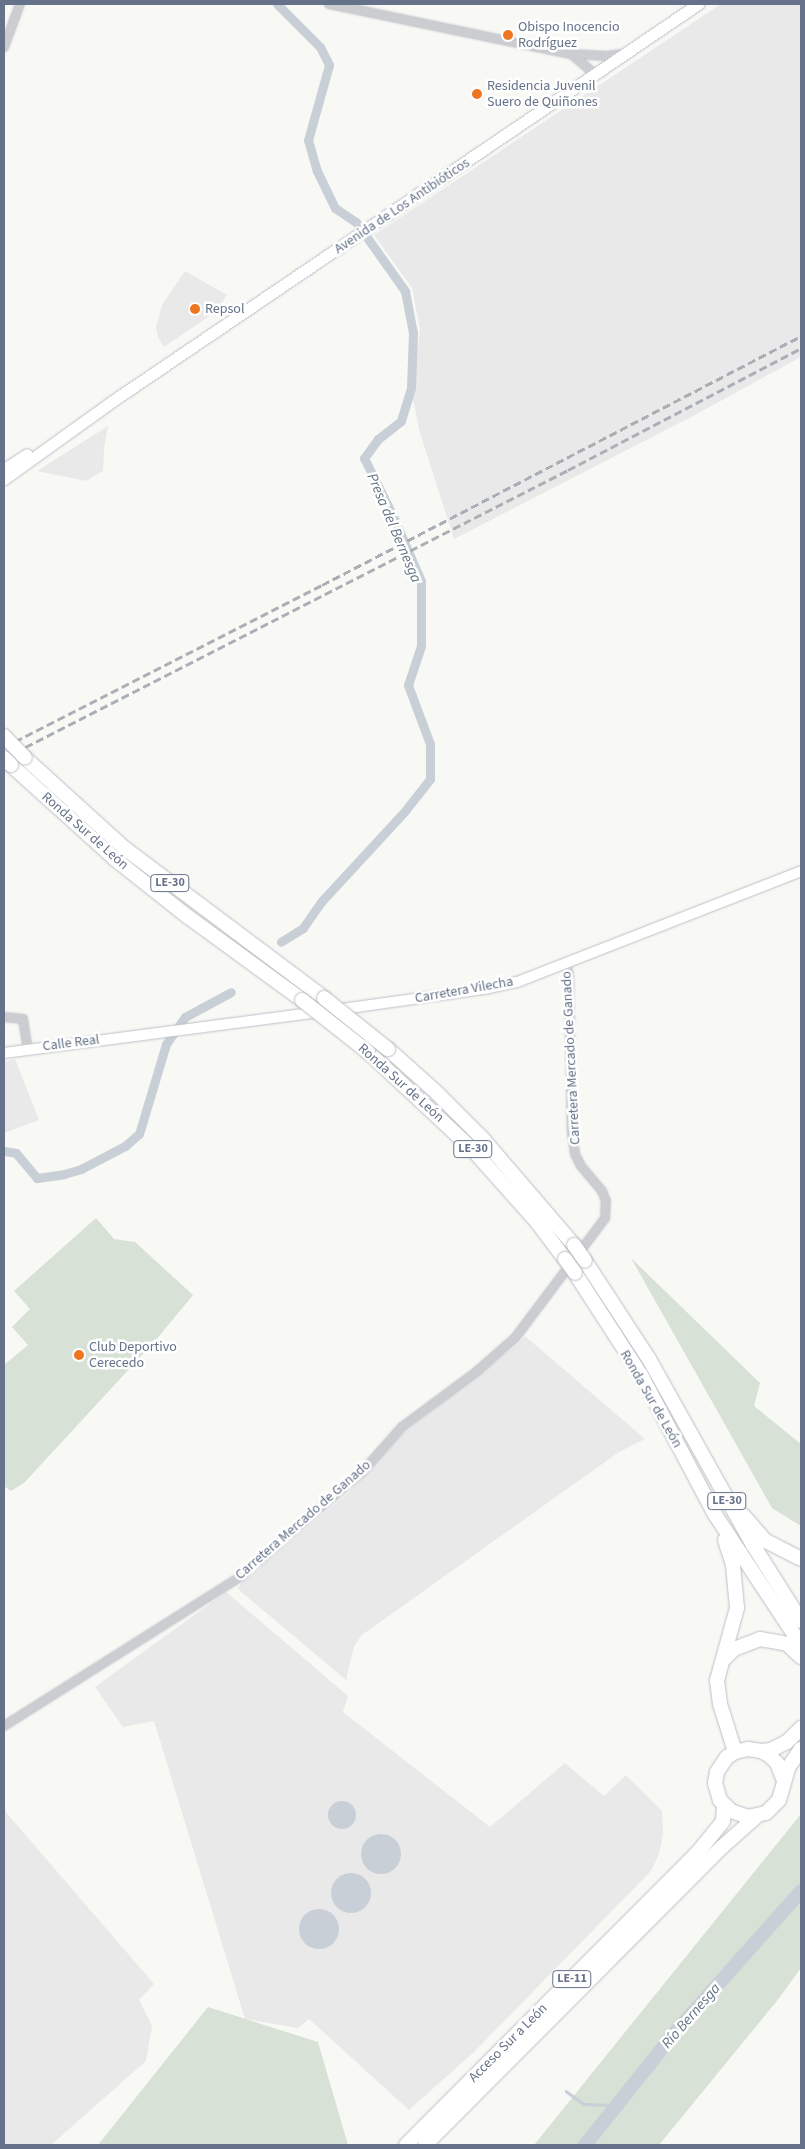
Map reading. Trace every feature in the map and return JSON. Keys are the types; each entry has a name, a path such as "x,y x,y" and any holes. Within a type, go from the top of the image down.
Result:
{"highway":[{"name":"Ronda Sur de León","path":"4,736 25,758 123,847 324,998 437,1093 483,1139 585,1261 660,1377 752,1545 801,1620"},
{"name":"Ronda Sur de León","path":"8,762 115,859 187,916 302,1000 368,1052 472,1149 537,1222 575,1273 641,1375 714,1513 801,1645"},
{"path":"660,1377 684,1411 739,1510 766,1541 801,1559"},
{"path":"714,1513 733,1565 737,1608 729,1642 720,1665 717,1690 729,1729 748,1751 777,1763 784,1781"},
{"path":"720,1665 734,1649 760,1639 787,1644 801,1657"},
{"path":"757,1816 739,1816 724,1806 717,1793 717,1772 727,1757 748,1751 778,1747 787,1742 801,1728"},
{"path":"784,1781 788,1768 801,1749"},
{"name":"LE-11","path":"757,1816 774,1807 779,1800 784,1781"},
{"name":"Acceso Sur a León","path":"406,2145 699,1851 723,1821 724,1806"},
{"name":"Acceso Sur a León","path":"425,2145 722,1847 757,1816"}],"main road":[{"name":"Avenida de Los Antibióticos","path":"4,478 105,407 698,4"},
{"name":"Avenida de Los Antibióticos","path":"4,469 105,407"}],"street":[{"path":"4,47 20,4"},
{"path":"328,4 571,54 607,56 626,53"},
{"path":"571,54 595,74"},
{"name":"Carretera Vilecha","path":"139,1035 484,990 517,982 801,871"},
{"name":"Carretera Mercado de Ganado","path":"4,1726 240,1577 362,1472 402,1426 476,1372 514,1338 605,1218 606,1201 602,1191 581,1166 575,1154 572,1133 568,1034 569,987 566,964"},
{"path":"4,1018 23,1019 28,1049"},
{"name":"Calle Real","path":"4,1053 139,1035"}],"shaded area":[{"path":"721,4 801,4 801,357 693,416 454,539 420,433 412,394 420,329 412,288 374,235"},
{"path":"185,271 227,295 214,313 164,347 158,337 156,327 162,305"},
{"path":"108,426 104,448 103,471 86,481 37,471"},
{"path":"15,1059 39,1120 4,1133 4,1062"},
{"name":"Club Deportivo Cerecedo","path":"96,1218 114,1239 135,1242 193,1295 155,1341 24,1483 11,1491 4,1486 4,1365 28,1345 12,1327 30,1309 14,1291"},
{"path":"631,1258 760,1383 754,1406 801,1444 801,1526 772,1508"},
{"path":"525,1336 645,1439 619,1452 362,1635 354,1646 346,1680 238,1589 241,1583 348,1493 400,1436 520,1342"},
{"path":"226,1592 348,1696 343,1712 490,1827 565,1763 604,1796 626,1775 662,1811 663,1834 659,1854 651,1871 474,2052 409,2110 309,2019 298,2028 245,2019 154,1721 123,1727 95,1687"},
{"path":"342,1801 352,1805 356,1815 352,1825 342,1829 332,1825 328,1815 332,1805"},
{"path":"4,1810 154,1984 139,2000 152,2026 146,2061 51,2145 4,2145"},
{"path":"801,1814 801,1968 776,2002 659,2145 534,2145"},
{"path":"385,1834 392,1837 398,1843 401,1854 400,1862 392,1871 385,1874 377,1874 370,1871 362,1862 361,1850 364,1843 373,1835"},
{"path":"355,1873 362,1876 368,1882 371,1893 370,1901 362,1910 355,1913 347,1913 340,1910 332,1901 331,1889 334,1882 343,1874"},
{"path":"323,1909 330,1912 336,1918 339,1929 338,1937 330,1946 323,1949 315,1949 308,1946 300,1937 299,1925 302,1918 311,1910"},
{"path":"208,2007 318,2042 348,2145 98,2145"}],"waterway":[{"name":"Presa del Bernesga","path":"277,4 320,47 329,65 308,140 317,171 335,208 356,222 405,291 413,333 411,388 401,421 378,439 364,458 392,514 421,581 421,646 408,685 430,744 430,779 404,812 321,902 303,928 281,942"},
{"name":"Presa del Bernesga","path":"4,1151 16,1153 37,1178 81,1169 125,1146 139,1134 166,1044 185,1017 231,992"},
{"name":"Río Bernesga","path":"585,2145 672,2036 801,1891"},
{"path":"566,2091 584,2104 619,2105"}],"railway":[{"path":"4,747 322,585 801,336"},
{"path":"4,758 568,470 801,348"}],"place":[{"name":"Obispo Inocencio Rodríguez","path":"508,35"},
{"name":"Residencia Juvenil Suero de Quiñones","path":"477,94"},
{"name":"Repsol","path":"195,309"},
{"name":"Club Deportivo Cerecedo","path":"79,1355"}]}
